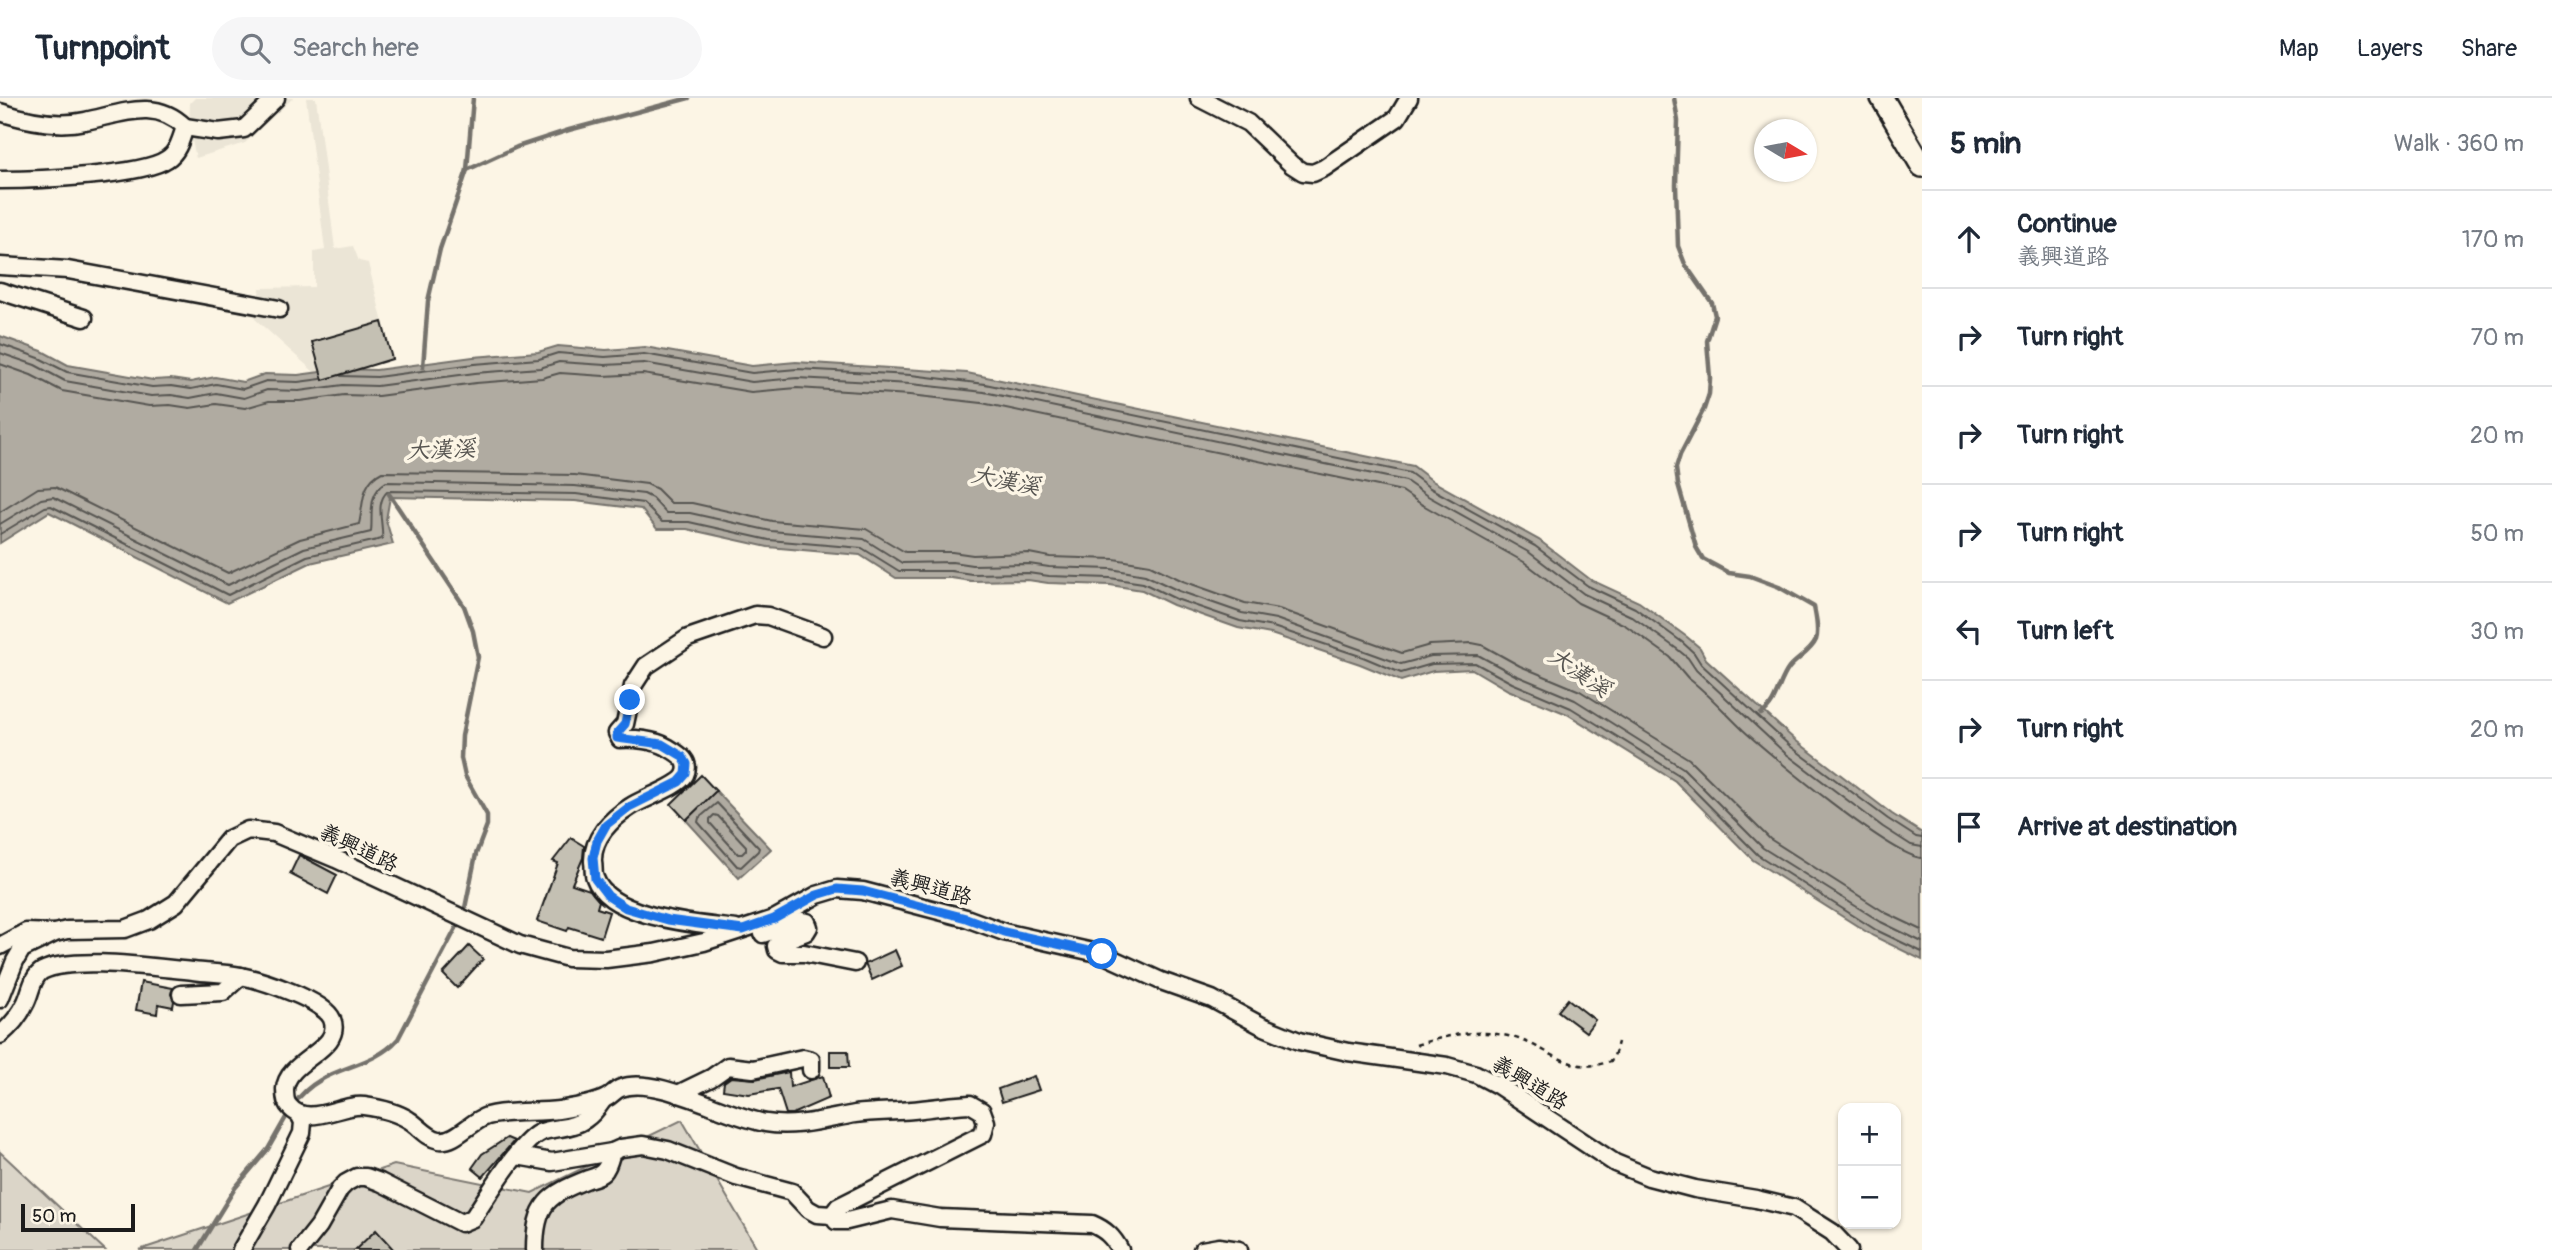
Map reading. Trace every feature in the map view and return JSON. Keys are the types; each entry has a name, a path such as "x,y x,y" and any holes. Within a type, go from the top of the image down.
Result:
{"main road":[{"path":"1882,98 1922,166"}],"street":[{"path":"185,127 218,132 244,129 276,98"},
{"path":"1199,98 1248,123 1292,165 1303,172 1313,173 1396,118 1409,98"},
{"path":"0,112 60,123 85,122 141,101 164,105 177,113 185,127 179,145 167,160 145,168 48,179 0,180"},
{"path":"0,265 68,270 279,309"},
{"path":"0,291 84,318"},
{"path":"823,636 768,616 755,615 688,638 646,666 633,686 625,724 617,733 620,739 662,744 682,756 687,764 686,774 679,782 629,807 606,825 597,841 593,858 595,879 608,896 626,908 668,920 743,930 755,936 800,921 807,922 809,927 806,932 780,942 776,950 855,963"},
{"name":"義興道路","path":"0,999 22,949 67,930 125,929 149,920 176,903 229,839 248,830 274,833 336,859 479,928 547,954 568,958 606,959 654,953 743,930 774,919 817,895 837,889 863,891 966,918 1004,932 1102,954 1161,981 1212,999 1262,1026 1299,1041 1348,1052 1447,1066 1476,1074 1499,1086 1615,1163 1648,1177 1695,1189 1794,1208 1832,1232 1849,1250"},
{"path":"0,946 26,932 55,933"},
{"path":"0,1035 26,1003 33,982 41,971 96,963 241,976 320,1006 332,1020 332,1035 323,1048 295,1067 286,1078 285,1094 288,1105 299,1114 303,1122 302,1133 267,1205 241,1250"},
{"path":"181,994 223,992 241,976"},
{"path":"678,1094 711,1078 728,1066 753,1069 803,1058 811,1060 811,1070"},
{"path":"299,1114 317,1114 364,1106 394,1113 437,1140 447,1140 486,1116 556,1110 603,1100 620,1088 636,1086 678,1094 766,1123 803,1125 858,1114 947,1105 970,1104 982,1111 986,1122 983,1134 838,1208 832,1215"},
{"path":"300,1250 319,1226 340,1189 346,1182 357,1177 380,1182 461,1223 468,1222 517,1156 539,1133 585,1122 594,1115 603,1100"},
{"path":"517,1156 562,1161 643,1145 668,1150 736,1177 792,1192 808,1209 817,1214 832,1215"},
{"path":"535,1250 538,1219 545,1202 556,1192 599,1175 606,1169 612,1152"},
{"path":"832,1215 836,1221 847,1221 892,1210 940,1218 1092,1224 1113,1236 1120,1250"},
{"path":"1202,1250 1219,1247 1239,1250"}],"path":[{"path":"1414,1046 1447,1035 1477,1032 1513,1037 1571,1064 1598,1066 1613,1060 1618,1042"}],"shaded area":[{"path":"195,98 293,98 245,143 196,158 189,127 190,103"},
{"path":"306,98 316,98 335,249 353,246 359,261 368,263 392,359 323,380 255,319 260,288 314,287 314,252 325,250"},
{"path":"682,1120 758,1250 139,1250 394,1165 532,1193"},
{"path":"0,1152 105,1250 0,1250"}],"water":[{"name":"大漢溪","path":"0,336 42,351 68,365 153,380 191,382 215,377 243,382 265,374 298,375 343,369 376,370 473,357 538,352 558,346 606,350 645,347 752,366 796,362 967,373 1413,466 1434,482 1539,540 1591,580 1639,602 1700,648 1706,659 1795,740 1892,814 1922,833 1922,960 1873,936 1753,860 1675,781 1567,714 1508,690 1472,669 1433,671 1401,681 1271,634 1238,628 1173,605 1142,590 1110,585 1028,580 896,578 860,555 768,547 687,529 657,529 641,509 575,501 390,497 386,520 393,544 310,563 227,603 49,512 0,543"},
{"path":"716,791 771,849 739,878 686,820"}],"building":[{"path":"382,322 392,359 323,380 312,342"},
{"path":"701,775 716,791 686,820 671,804"},
{"path":"571,838 584,846 583,858 572,884 590,890 599,901 597,908 609,912 601,937 569,927 567,931 537,921 558,863 553,861"},
{"path":"299,855 337,875 328,894 290,874"},
{"path":"469,946 483,959 457,988 443,974"},
{"path":"895,950 902,966 872,980 865,964"},
{"path":"141,982 173,988 173,1007 158,1004 157,1014 136,1010"},
{"path":"1568,999 1595,1020 1586,1032 1558,1011"},
{"path":"830,1051 848,1051 849,1067 830,1067"},
{"path":"789,1072 790,1087 823,1076 829,1098 786,1114 778,1089 749,1094 723,1090 724,1082 731,1077 755,1079"},
{"path":"1034,1076 1039,1090 1002,1102 998,1089"},
{"path":"507,1138 514,1141 483,1177 472,1168 482,1154"},
{"path":"376,1230 394,1250 355,1250"}],"waterway":[{"path":"423,367 428,301 440,249 467,170 473,98"},
{"path":"467,170 517,147 569,130 689,98"},
{"path":"1674,98 1678,121 1678,246 1685,264 1712,303 1715,316 1707,341 1709,394 1680,455 1676,468 1678,484 1696,547 1703,559 1729,573 1750,576 1779,587 1814,607 1816,619 1817,636 1814,644 1789,668 1771,705 1761,714"},
{"path":"294,1104 318,1081 374,1057 398,1039 464,913 476,854 487,825 487,815 465,776 461,758 462,736 478,657 473,631 464,606 389,494"},
{"path":"197,1250 235,1188 268,1149 289,1112"}],"route":[{"path":"630,700 624,727 617,733 617,738 662,744 682,756 687,764 686,774 679,782 629,807 606,825 597,841 593,858 595,879 608,896 626,908 668,920 743,930 774,919 817,895 837,889 863,891 966,918 1004,932 1102,954"}]}
